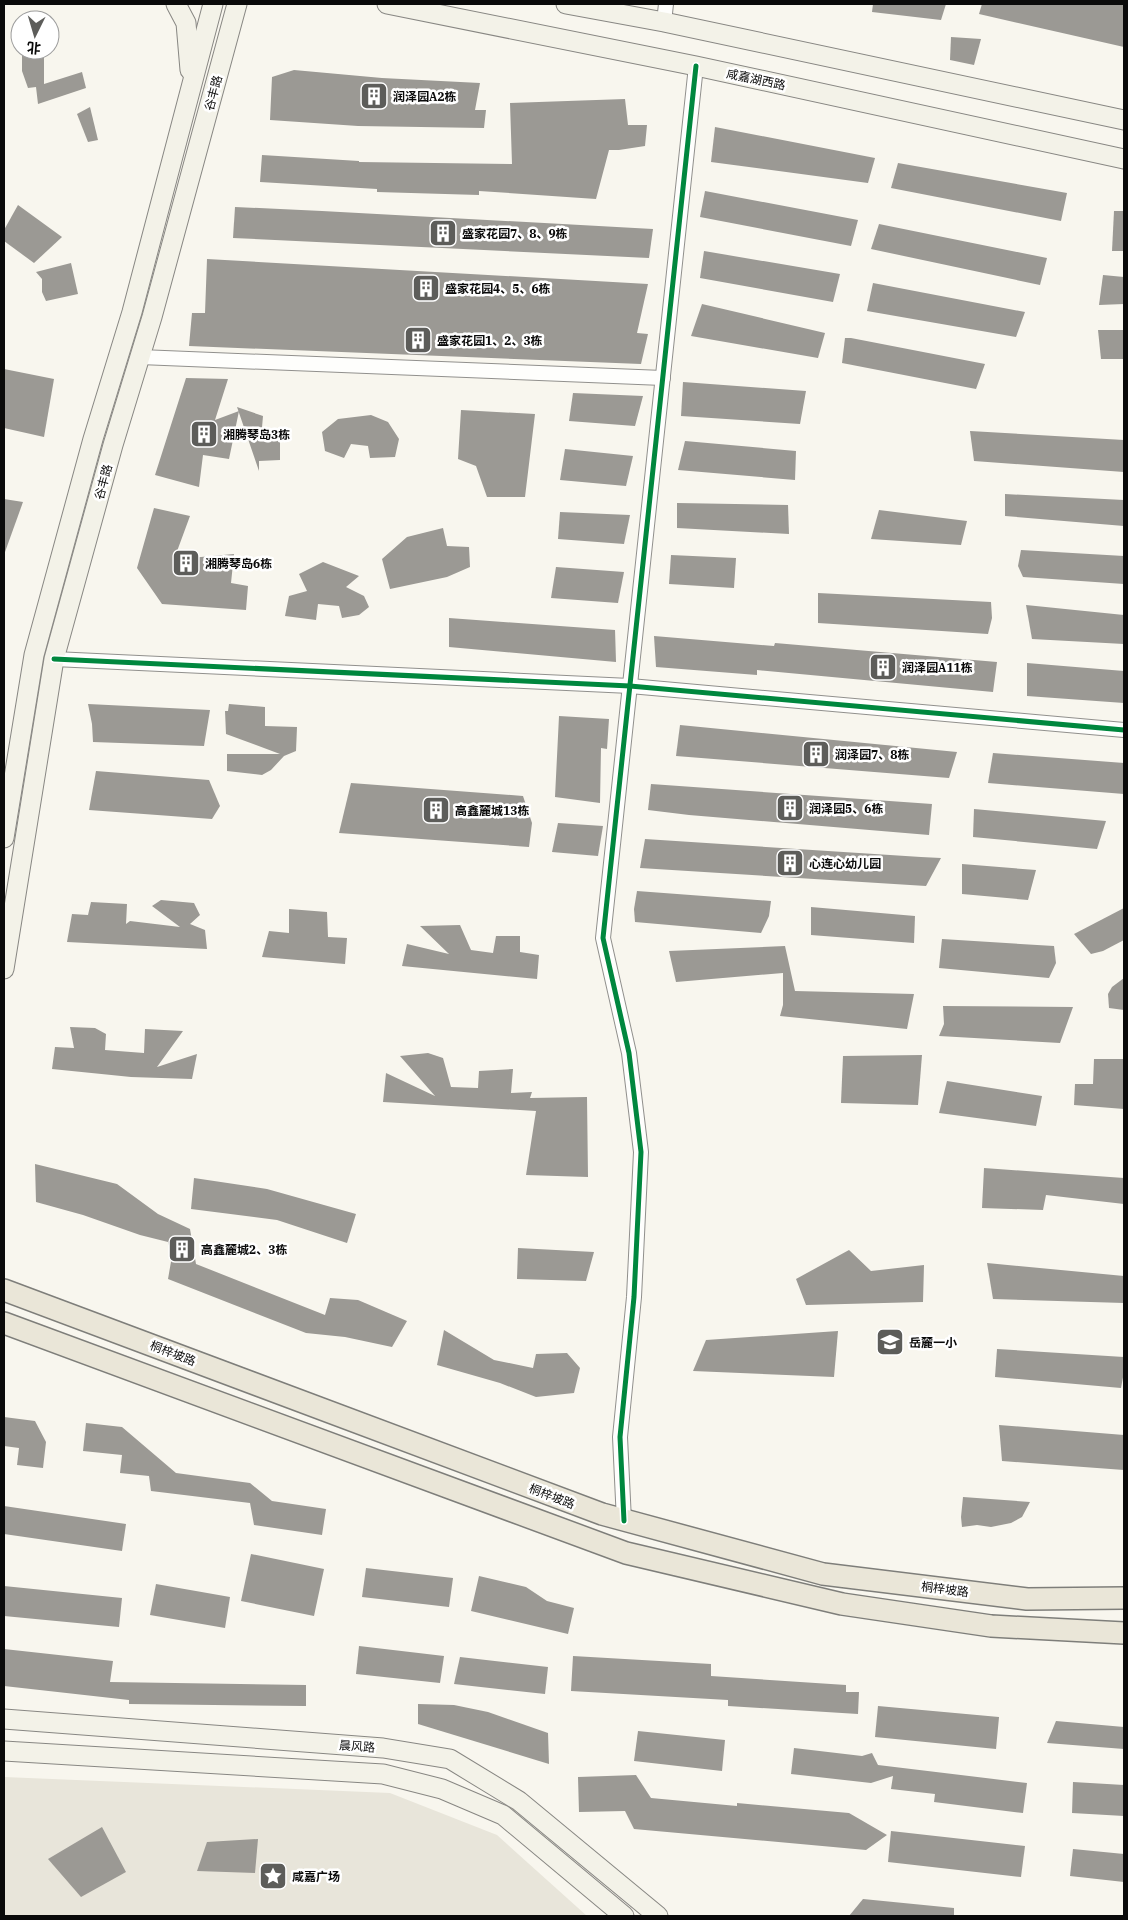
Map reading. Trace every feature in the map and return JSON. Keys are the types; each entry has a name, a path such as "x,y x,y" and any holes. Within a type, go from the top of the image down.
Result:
{"main road":[{"name":"桐梓坡路","path":"4,1290 602,1514 823,1574 1027,1599 1124,1598"},
{"path":"4,1323 626,1553 842,1604 991,1626 1124,1634"}],"street":[{"path":"176,4 186,23 191,88"},
{"name":"谷丰路","path":"4,838 34,655 93,439 132,312 213,4"},
{"name":"谷丰路","path":"4,969 54,659 237,4"},
{"name":"咸嘉湖西路","path":"387,4 696,66 1124,159"},
{"path":"566,4 665,13 1124,120"},
{"path":"624,1520 620,1437 634,1297 641,1152 629,1053 603,938 696,66"},
{"path":"140,356 663,378"},
{"path":"54,659 630,686 1124,730"},
{"name":"晨风路","path":"4,1719 383,1748 450,1759 519,1801 658,1916"},
{"path":"4,1751 383,1774 442,1789 503,1815 624,1916"}],"shaded area":[{"name":"咸嘉广场","path":"4,1777 390,1793 497,1835 587,1916 4,1916"}],"building":[{"path":"873,4 946,4 941,20 872,12"},
{"path":"982,4 1124,4 1124,47 979,14"},
{"path":"951,37 981,39 974,65 950,60"},
{"path":"22,60 44,60 44,84 82,72 86,88 38,104 36,87 28,88 22,71"},
{"name":"润泽园A2栋","path":"294,70 382,78 480,83 475,110 486,110 484,128 358,126 270,120 272,77"},
{"path":"625,99 628,125 647,125 645,146 609,150 596,199 479,191 479,195 377,192 377,189 260,182 262,155 359,162 512,164 510,103"},
{"path":"90,107 98,140 88,142 77,114"},
{"path":"715,127 875,158 868,183 711,162"},
{"path":"898,163 1067,193 1061,221 891,188"},
{"path":"705,191 858,220 851,246 700,217"},
{"path":"18,205 62,237 34,263 4,241 4,230"},
{"name":"盛家花园7、8、9栋","path":"235,207 653,229 649,258 233,238"},
{"path":"1114,211 1124,211 1124,251 1112,251"},
{"path":"879,224 1047,258 1040,285 871,249"},
{"path":"704,251 840,274 833,302 700,278"},
{"path":"207,259 648,284 637,333 648,334 641,364 189,346 192,313 205,313"},
{"path":"71,263 78,294 46,301 42,292 42,279 36,272"},
{"path":"1103,275 1124,277 1124,304 1099,305"},
{"path":"873,283 1025,312 1016,337 867,311"},
{"path":"702,304 825,333 818,358 691,336"},
{"path":"1098,330 1124,330 1124,359 1101,359"},
{"path":"845,338 985,364 976,389 842,363"},
{"path":"4,369 54,379 44,437 4,428"},
{"name":"湘腾琴岛3栋","path":"186,378 228,379 215,420 239,411 229,459 203,455 199,487 155,475"},
{"path":"683,382 806,391 800,424 681,416"},
{"path":"573,393 643,396 635,426 569,421"},
{"path":"237,407 263,416 261,439 280,441 280,460 259,461 259,471"},
{"path":"461,410 535,414 525,497 487,497 476,466 458,459"},
{"path":"371,415 388,422 399,439 395,457 370,458 368,446 351,444 344,458 325,451 322,432 338,419"},
{"path":"970,431 1124,440 1124,472 974,461"},
{"path":"685,441 796,451 795,480 678,470"},
{"path":"565,449 633,456 626,486 560,480"},
{"path":"1005,494 1124,500 1124,526 1005,516"},
{"path":"4,499 23,502 5,552 4,551"},
{"path":"677,503 788,505 789,534 677,528"},
{"name":"湘腾琴岛6栋","path":"154,508 190,516 176,554 190,558 234,554 231,583 248,586 246,610 162,604 137,568"},
{"path":"879,510 967,521 961,545 871,539"},
{"path":"560,512 630,515 624,544 558,539"},
{"path":"443,528 447,546 469,547 470,567 447,577 390,589 382,559 407,537"},
{"path":"1021,550 1124,556 1124,584 1023,577 1018,566"},
{"path":"671,555 736,558 734,588 669,584"},
{"path":"323,562 359,576 346,587 364,596 369,607 359,615 342,618 339,606 318,604 316,620 285,616 289,596 307,591 299,574"},
{"path":"556,567 624,572 618,603 551,598"},
{"path":"818,593 991,602 992,618 988,634 818,623"},
{"path":"1026,605 1124,615 1124,644 1032,639"},
{"path":"449,618 615,630 616,662 449,647"},
{"name":"润泽园A11栋","path":"654,636 774,646 775,643 997,662 993,692 757,670 757,675 656,667"},
{"path":"1027,663 1124,671 1124,703 1027,696"},
{"path":"88,704 210,710 204,746 93,742"},
{"path":"229,704 265,707 265,726 297,727 296,751 284,756 271,770 262,775 227,771 227,754 280,754 226,734 225,711 228,711"},
{"path":"559,716 609,719 607,749 601,748 600,803 555,797"},
{"name":"润泽园7、8栋","path":"680,725 957,752 949,778 676,756"},
{"path":"993,753 1124,763 1124,794 988,783"},
{"path":"96,771 209,780 220,806 212,819 89,810"},
{"name":"高鑫麓城13栋","path":"351,783 523,796 532,823 529,847 339,833"},
{"name":"润泽园5、6栋","path":"651,784 932,804 929,835 648,810"},
{"path":"974,809 1106,821 1097,849 973,837"},
{"path":"558,823 603,826 598,856 552,852"},
{"name":"心连心幼儿园","path":"645,839 941,858 926,886 640,868"},
{"path":"962,864 1036,870 1028,900 962,894"},
{"path":"637,891 771,901 769,916 761,933 635,922 634,909"},
{"path":"161,900 194,903 200,915 190,924 205,930 207,949 67,942 72,914 88,915 91,902 127,904 126,924 130,921 180,927 152,906"},
{"path":"811,907 915,916 914,943 811,935"},
{"path":"1124,908 1124,940 1103,951 1091,954 1074,934"},
{"path":"289,909 327,912 328,937 347,938 345,964 262,957 269,931 289,933"},
{"path":"460,925 471,950 493,953 496,936 520,936 520,952 539,955 537,979 402,966 407,944 449,954 420,926"},
{"path":"942,939 1054,946 1056,963 1049,978 939,968"},
{"path":"785,946 795,991 914,994 907,1029 780,1016 783,1005 783,973 676,982 669,951"},
{"path":"1124,978 1124,1010 1109,1008 1108,994 1112,987"},
{"path":"943,1006 1073,1007 1060,1043 939,1036 944,1024"},
{"path":"70,1027 95,1028 106,1034 105,1050 144,1053 145,1029 183,1031 157,1067 197,1054 192,1079 131,1077 52,1069 55,1047 74,1048"},
{"path":"428,1053 443,1058 451,1087 478,1088 479,1071 513,1069 511,1093 532,1092 530,1098 587,1097 588,1177 526,1175 536,1111 383,1102 386,1073 435,1096 400,1056"},
{"path":"922,1055 918,1105 841,1103 843,1056"},
{"path":"1094,1059 1124,1059 1124,1109 1074,1105 1075,1084 1093,1084"},
{"path":"947,1081 1042,1096 1036,1126 939,1113"},
{"name":"高鑫麓城2、3栋","path":"35,1164 117,1184 158,1214 190,1229 196,1264 325,1315 330,1298 358,1300 407,1321 392,1347 345,1337 306,1333 168,1279 172,1256 168,1242 36,1202"},
{"path":"984,1168 1124,1178 1124,1204 1046,1195 1043,1210 982,1208"},
{"path":"194,1178 267,1189 356,1214 347,1243 277,1220 191,1209"},
{"path":"518,1248 594,1252 586,1281 517,1279"},
{"path":"849,1250 871,1271 924,1265 923,1302 806,1305 796,1279"},
{"path":"987,1263 1124,1276 1124,1303 993,1299"},
{"path":"444,1330 494,1360 533,1368 536,1354 567,1353 580,1368 574,1393 536,1397 500,1383 437,1365"},
{"path":"838,1331 834,1377 693,1371 706,1340"},
{"path":"997,1349 1124,1357 1121,1388 995,1377"},
{"path":"4,1417 35,1421 46,1442 43,1468 17,1465 19,1448 4,1446"},
{"path":"86,1423 122,1427 176,1473 250,1483 272,1501 326,1509 322,1535 254,1525 250,1503 151,1491 149,1476 120,1473 122,1455 83,1451"},
{"path":"999,1425 1124,1435 1124,1470 1002,1461"},
{"path":"963,1497 1030,1502 1022,1517 1011,1523 991,1527 977,1525 962,1527"},
{"path":"4,1506 126,1524 122,1551 4,1534"},
{"path":"251,1554 324,1569 314,1616 241,1601"},
{"path":"366,1568 453,1578 449,1607 362,1597"},
{"path":"479,1576 526,1587 547,1601 574,1608 568,1634 471,1611"},
{"path":"156,1584 230,1597 225,1628 150,1615"},
{"path":"4,1586 122,1598 119,1627 4,1616"},
{"path":"359,1646 444,1656 440,1683 356,1674"},
{"path":"4,1649 113,1661 110,1682 306,1685 306,1706 129,1704 129,1700 4,1686"},
{"path":"573,1656 711,1664 711,1676 846,1685 846,1692 859,1692 858,1714 728,1706 728,1700 571,1691"},
{"path":"460,1657 548,1667 545,1694 454,1684"},
{"path":"418,1704 454,1705 488,1712 548,1733 549,1764 418,1724"},
{"path":"878,1706 999,1717 996,1749 875,1737"},
{"path":"1056,1721 1124,1727 1124,1749 1047,1743"},
{"path":"638,1731 725,1740 722,1771 634,1761"},
{"path":"794,1748 862,1756 872,1753 878,1765 1027,1783 1023,1813 934,1802 935,1794 891,1789 893,1776 871,1783 791,1774"},
{"path":"636,1775 651,1798 737,1806 737,1803 849,1813 887,1835 866,1850 634,1829 625,1811 579,1812 578,1777"},
{"path":"1073,1782 1124,1785 1124,1816 1072,1813"},
{"path":"102,1827 126,1872 81,1897 48,1859"},
{"path":"891,1831 1025,1846 1021,1877 888,1862"},
{"path":"258,1839 255,1873 197,1871 207,1842"},
{"path":"1073,1849 1124,1854 1124,1882 1070,1876"},
{"path":"863,1899 954,1908 954,1916 849,1916"}],"cycle path":[{"path":"624,1521 620,1437 634,1297 641,1152 629,1053 603,938 696,66"},
{"path":"54,659 630,686 1124,730"}],"place":[{"name":"润泽园A2栋","path":"374,96"},
{"name":"盛家花园7、8、9栋","path":"443,233"},
{"name":"盛家花园4、5、6栋","path":"426,288"},
{"name":"盛家花园1、2、3栋","path":"418,340"},
{"name":"湘腾琴岛3栋","path":"204,434"},
{"name":"湘腾琴岛6栋","path":"186,563"},
{"name":"润泽园A11栋","path":"883,667"},
{"name":"润泽园7、8栋","path":"816,754"},
{"name":"润泽园5、6栋","path":"790,808"},
{"name":"高鑫麓城13栋","path":"436,810"},
{"name":"心连心幼儿园","path":"790,863"},
{"name":"高鑫麓城2、3栋","path":"182,1249"},
{"name":"岳麓一小","path":"890,1342"},
{"name":"咸嘉广场","path":"273,1876"}]}
